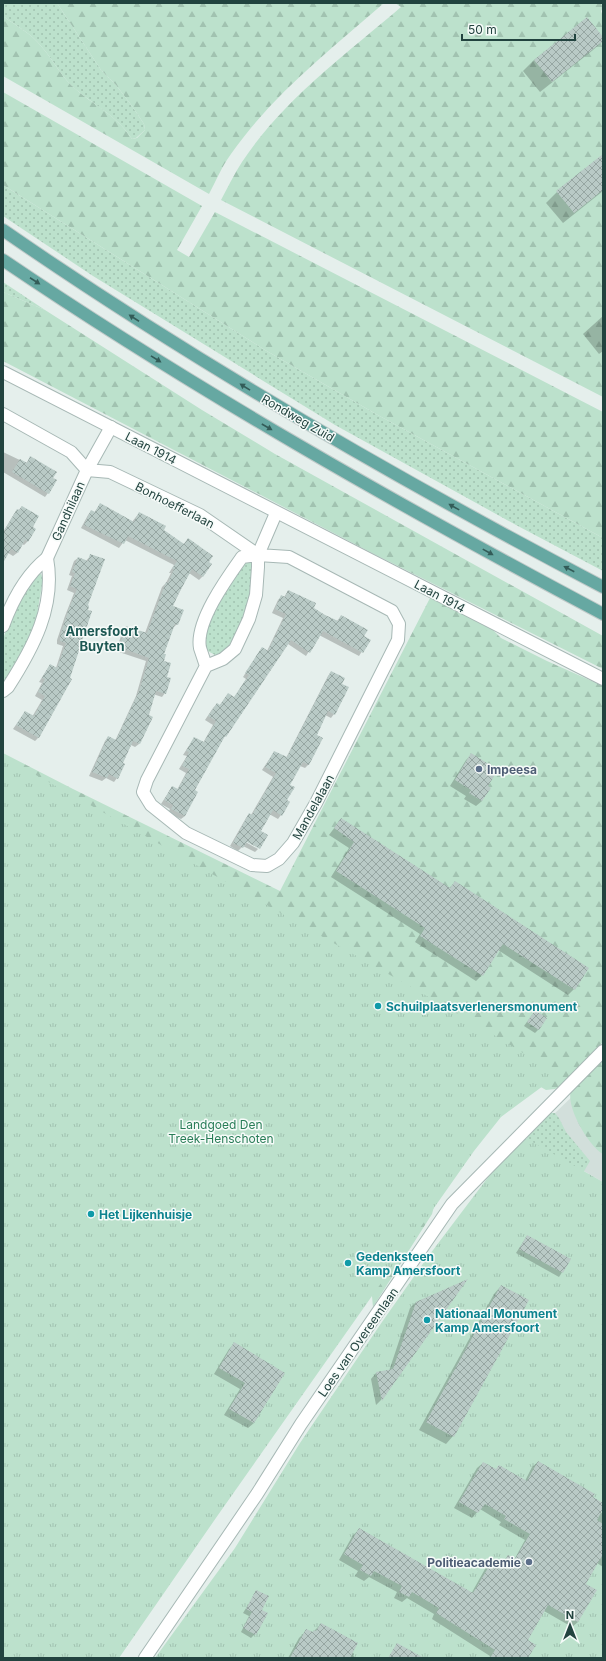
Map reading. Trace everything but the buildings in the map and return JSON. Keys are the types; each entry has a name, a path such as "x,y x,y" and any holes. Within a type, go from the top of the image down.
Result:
{"main road":[{"name":"Rondweg Zuid","path":"3,230 140,322 257,394 377,464 513,540 603,588"},
{"name":"Rondweg Zuid","path":"3,260 148,354 261,424 387,496 603,614"}],"street":[{"name":"Laan 1914","path":"3,372 276,513 379,563 476,615 603,679"},
{"name":"Gandhilaan","path":"3,414 71,452 87,470 47,558 33,571 20,592 3,626"},
{"name":"Laan 1914","path":"87,470 111,427"},
{"name":"Bonhoefferlaan","path":"87,470 110,472 200,515 258,554"},
{"path":"206,666 223,659 235,649 249,619 256,594 258,554 276,513"},
{"name":"Mandelalaan","path":"258,554 289,557 392,611 399,624 398,640 316,803 293,843 279,859 267,866 252,865 186,833 151,805 143,792 147,780 206,666 200,647 202,630 208,613 219,591 242,557 258,554"},
{"path":"3,691 8,687 30,652 42,620 50,578 47,558"},
{"name":"Loes van Overeemlaan","path":"145,1658 452,1204 603,1051"}],"shaded area":[{"path":"603,1067 603,1182 528,1139"}],"green space":[{"path":"3,3 57,3 101,70 116,85 132,106 144,124 145,130 136,138 132,139 119,123 71,85 37,41 3,16"},
{"path":"57,3 384,3 303,74 265,112 247,132 228,159 209,194 3,76 3,16 37,41 71,85 118,122 132,139 137,138 145,130 144,124 132,106 116,85 101,70"},
{"path":"395,3 603,3 603,8 601,11 603,17 603,397 221,200 242,162 276,118 316,79 401,7"},
{"path":"3,92 202,206 177,250 189,257 215,212 603,412 603,538 376,414 265,350 3,185"},
{"path":"3,185 265,350 376,414 603,538 603,571 516,525 335,425 93,276 3,216"},
{"path":"3,282 45,310 3,292"},
{"path":"3,292 45,310 202,410 275,454 603,636 603,669 372,553 3,361"},
{"path":"252,559 254,565 248,607 240,629 224,653 215,655 206,650 206,633 210,620 219,600 238,571"},
{"path":"37,574 41,574 43,579 36,621 26,649 3,686 3,643 5,635 17,607"},
{"path":"430,598 491,628 501,638 547,661 603,686 603,1042 562,1084 555,1089 546,1090 453,1036 438,1192 432,1214 373,1307 371,1286 3,982 3,753 280,891"},
{"name":"Landgoed Den Treek-Henschoten","path":"3,757 433,999 558,1075 501,1117 474,1151 119,1658 3,1658"},
{"path":"603,1057 603,1154 591,1143 579,1124 574,1114 570,1095 575,1084"},
{"path":"555,1113 566,1132 590,1161 583,1173 526,1142 528,1135 547,1114"},
{"path":"520,1135 603,1182 603,1658 155,1658 235,1548 300,1443 382,1322 427,1258"}],"place":[{"name":"Impeesa","path":"479,769"},
{"name":"Schuilplaatsverlenersmonument","path":"378,1006"},
{"name":"Het Lijkenhuisje","path":"91,1214"},
{"name":"Gedenksteen Kamp Amersfoort","path":"348,1263"},
{"name":"Nationaal Monument Kamp Amersfoort","path":"427,1320"},
{"name":"Politieacademie","path":"529,1562"}],"district":[{"name":"Amersfoort Buyten","path":"102,638"}]}
